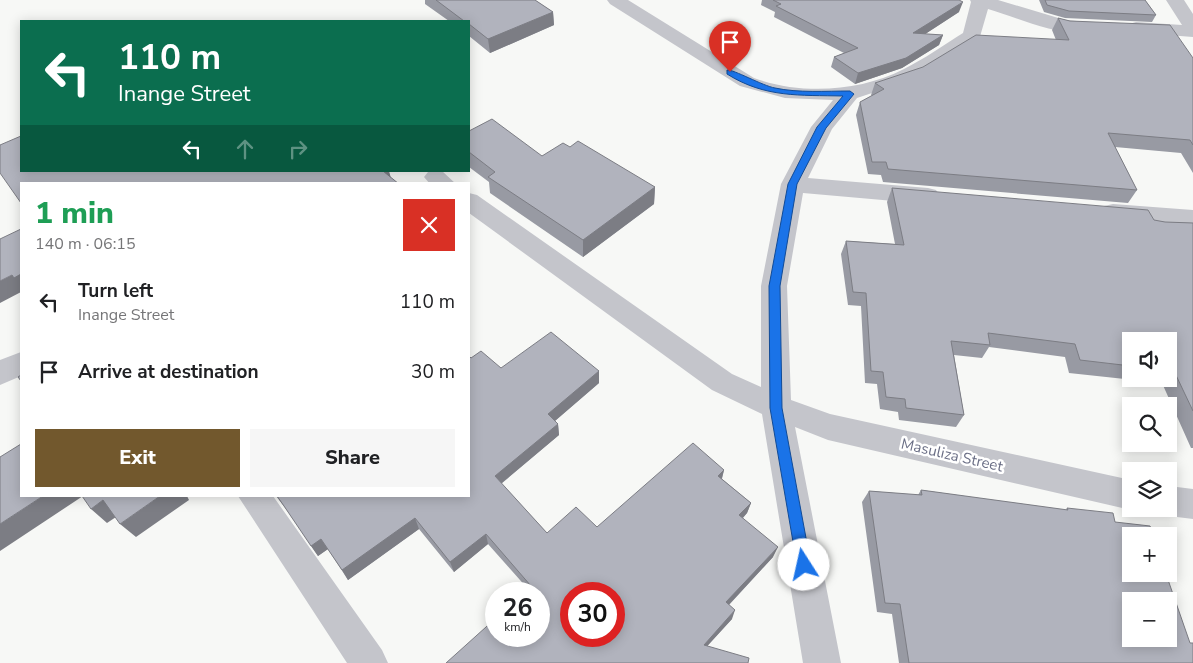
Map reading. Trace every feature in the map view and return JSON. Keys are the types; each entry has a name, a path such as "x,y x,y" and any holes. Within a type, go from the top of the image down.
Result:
{"street":[{"path":"616,0 747,82 765,89 785,93 850,94 910,74 972,36 980,0 1064,26 1193,29"},
{"path":"1175,0 1193,29"},
{"path":"822,663 776,408 774,286 793,184 822,127 850,94"},
{"path":"793,184 949,197"},
{"name":"Masuliza Street","path":"470,202 722,382 776,408 828,427 1122,493"},
{"path":"1096,210 1193,218"},
{"path":"0,373 20,363"},
{"path":"255,497 369,663"},
{"path":"1177,503 1193,504"}],"building":[{"path":"436,0 535,0 553,12 488,39 470,25 470,20 463,20"},
{"path":"773,0 959,0 963,2 913,33 943,35 906,58 858,73 834,57 858,48 776,6 781,4"},
{"path":"1045,0 1145,0 1156,15 1069,11 1047,5"},
{"path":"1058,18 1070,21 1170,25 1193,58 1193,145 1190,140 1108,133 1137,190 888,169 886,162 872,162 860,102 884,89 875,83 923,67 976,35 1069,40"},
{"path":"492,119 542,156 563,143 570,147 578,141 655,187 583,240 488,177 495,172 470,153 470,130"},
{"path":"20,136 20,172 384,172 397,182 20,182 20,202 0,173 0,145"},
{"path":"892,188 1148,210 1154,220 1193,223 1193,411 1177,377 1177,332 1122,332 1122,365 1080,360 1075,344 988,333 990,345 951,341 964,415 906,408 905,399 886,397 883,372 871,371 866,293 853,292 846,241 904,245"},
{"path":"20,229 20,275 14,278 12,275 0,281 0,239"},
{"path":"551,332 599,371 548,414 558,424 495,476 547,533 576,507 597,527 693,443 724,470 718,476 751,503 739,515 778,547 726,602 735,610 704,645 749,658 748,663 446,663 485,628 485,647 550,647 550,582 528,582 486,534 450,562 415,518 342,570 321,539 311,546 278,497 470,497 471,358 481,351 501,368"},
{"path":"20,445 20,497 41,497 0,524 0,457"},
{"path":"921,490 1068,510 1067,508 1113,513 1115,522 1150,526 1122,527 1122,582 1169,582 1172,592 1122,592 1122,647 1177,647 1177,606 1190,643 1193,643 1193,663 909,663 900,604 885,603 869,491 922,495"},
{"path":"83,497 159,497 120,524 103,500 91,509"}],"route":[{"path":"730,72 747,82 765,89 785,93 850,94 822,127 793,184 774,286 776,408 804,565"}]}
